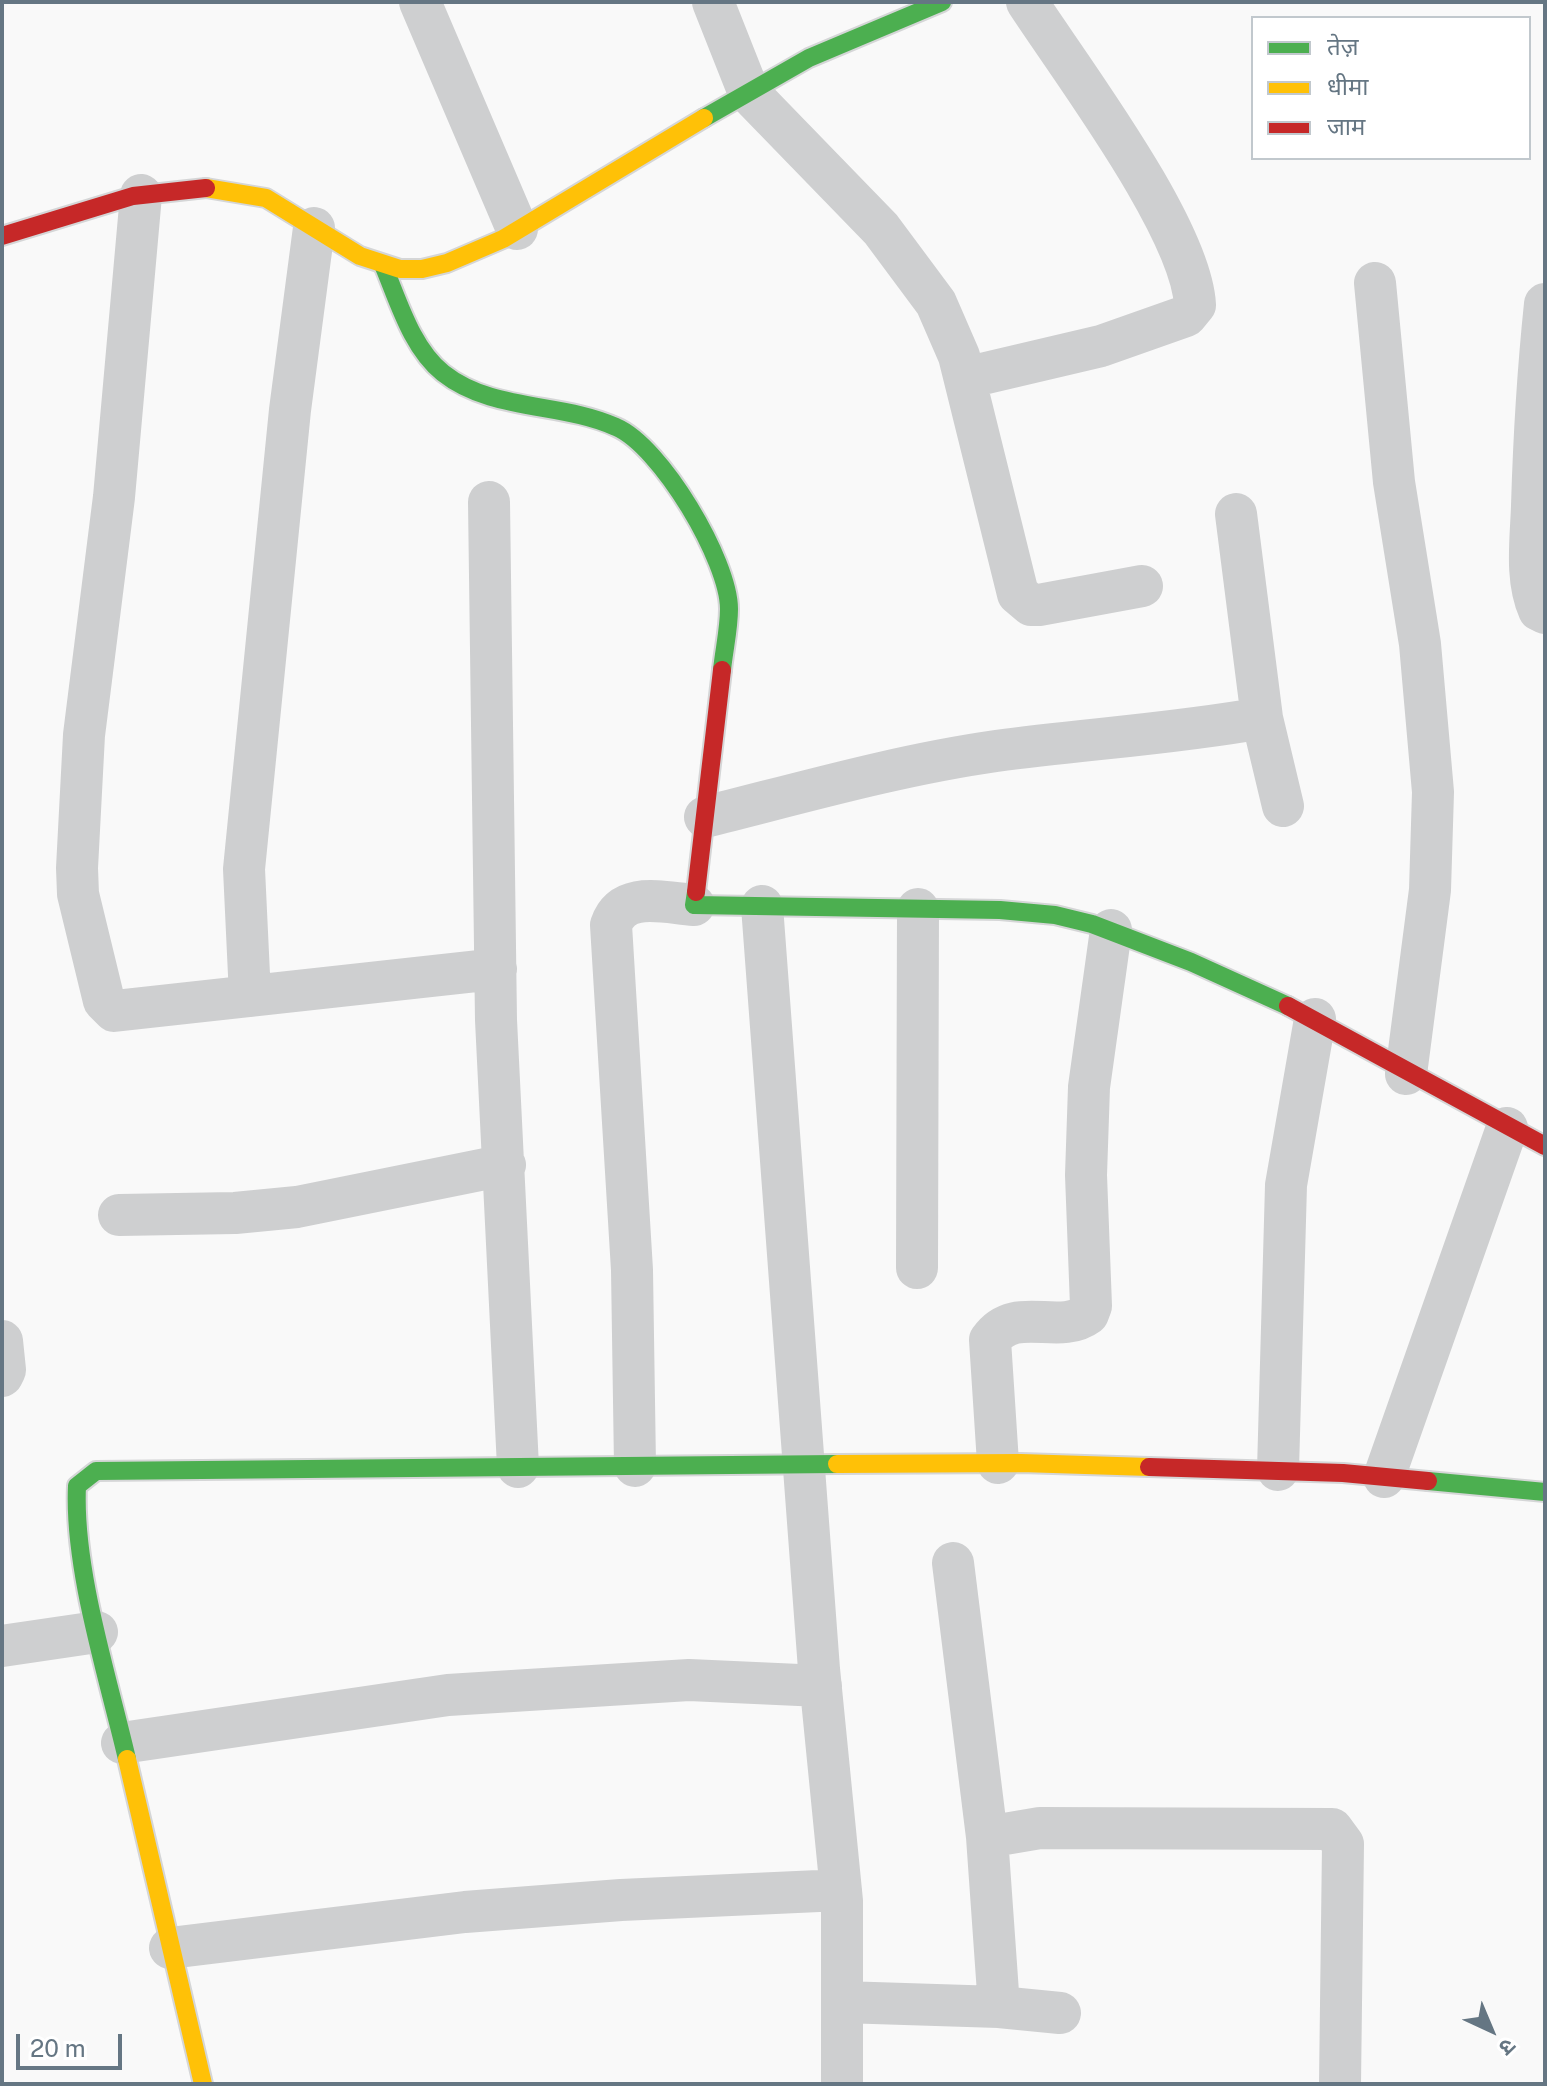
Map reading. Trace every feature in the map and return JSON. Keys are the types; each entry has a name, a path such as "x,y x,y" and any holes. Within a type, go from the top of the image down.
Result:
{"street":[{"path":"420,2 517,229"},
{"path":"713,2 749,93 881,229 936,303 965,378 1018,594 1031,605 1039,605 1142,586"},
{"path":"2,236 81,209 141,195 222,187 267,199 384,267 407,270 444,264 517,229 808,59 900,10 942,2"},
{"path":"965,378 1101,346 1173,322 1186,316 1195,305 1187,264 1164,217 1027,2"},
{"path":"141,195 114,497 84,735 78,894 107,1007 114,1011 496,969"},
{"path":"250,996 244,869 288,425 314,228"},
{"path":"384,267 409,326 426,356 442,372 470,391 618,427 661,465 716,553 729,607 694,905"},
{"path":"1375,283 1394,482 1420,644 1433,792 1430,890 1406,1074"},
{"path":"1545,304 1535,403 1531,544 1532,593 1539,610 1545,613"},
{"path":"489,502 496,969 518,1467"},
{"path":"1236,514 1262,718 1283,806"},
{"path":"705,817 885,772 996,751 1178,733 1262,718"},
{"path":"635,1466 632,1270 611,925 616,911 630,902 1055,915 1111,930 1315,1019 1406,1074 1545,1146"},
{"path":"762,906 821,1686 841,1890 842,2084"},
{"path":"917,1268 918,909"},
{"path":"998,1463 990,1340 999,1327 1019,1321 1073,1324 1088,1314 1091,1306 1086,1175 1089,1087 1111,930"},
{"path":"1278,1470 1286,1185 1315,1019"},
{"path":"1384,1477 1507,1128"},
{"path":"119,1215 235,1213 297,1207 505,1165"},
{"path":"2,1341 5,1370 2,1376"},
{"path":"203,2084 97,1632 76,1505 77,1486 96,1471 998,1463 1278,1470 1545,1492"},
{"path":"953,1563 987,1837 999,2007"},
{"path":"2,1646 97,1632"},
{"path":"122,1743 448,1695 689,1680 821,1686"},
{"path":"987,1837 1040,1828 1332,1829 1343,1844 1340,2084"},
{"path":"170,1948 465,1912 621,1900 841,1890"},
{"path":"842,2002 999,2007 1060,2013"}],"traffic: fast":[{"path":"704,118 809,58 942,2"},
{"path":"384,267 415,338 443,373 462,385 505,401 595,419 616,427 634,438 653,457 689,507 718,563 729,609 722,670"},
{"path":"696,892 694,905 1000,910 1055,915 1092,924 1191,962 1288,1006"},
{"path":"127,1759 93,1623 80,1552 77,1486 96,1471 837,1464"},
{"path":"1428,1481 1545,1492"}],"traffic: slow":[{"path":"206,188 266,198 360,256 400,269 422,269 447,263 503,239 704,118"},
{"path":"837,1464 1021,1463 1149,1467"},
{"path":"127,1759 203,2084"}],"traffic: jam":[{"path":"2,236 133,196 206,188"},
{"path":"696,892 722,670"},
{"path":"1288,1006 1545,1146"},
{"path":"1149,1467 1343,1473 1428,1481"}]}
